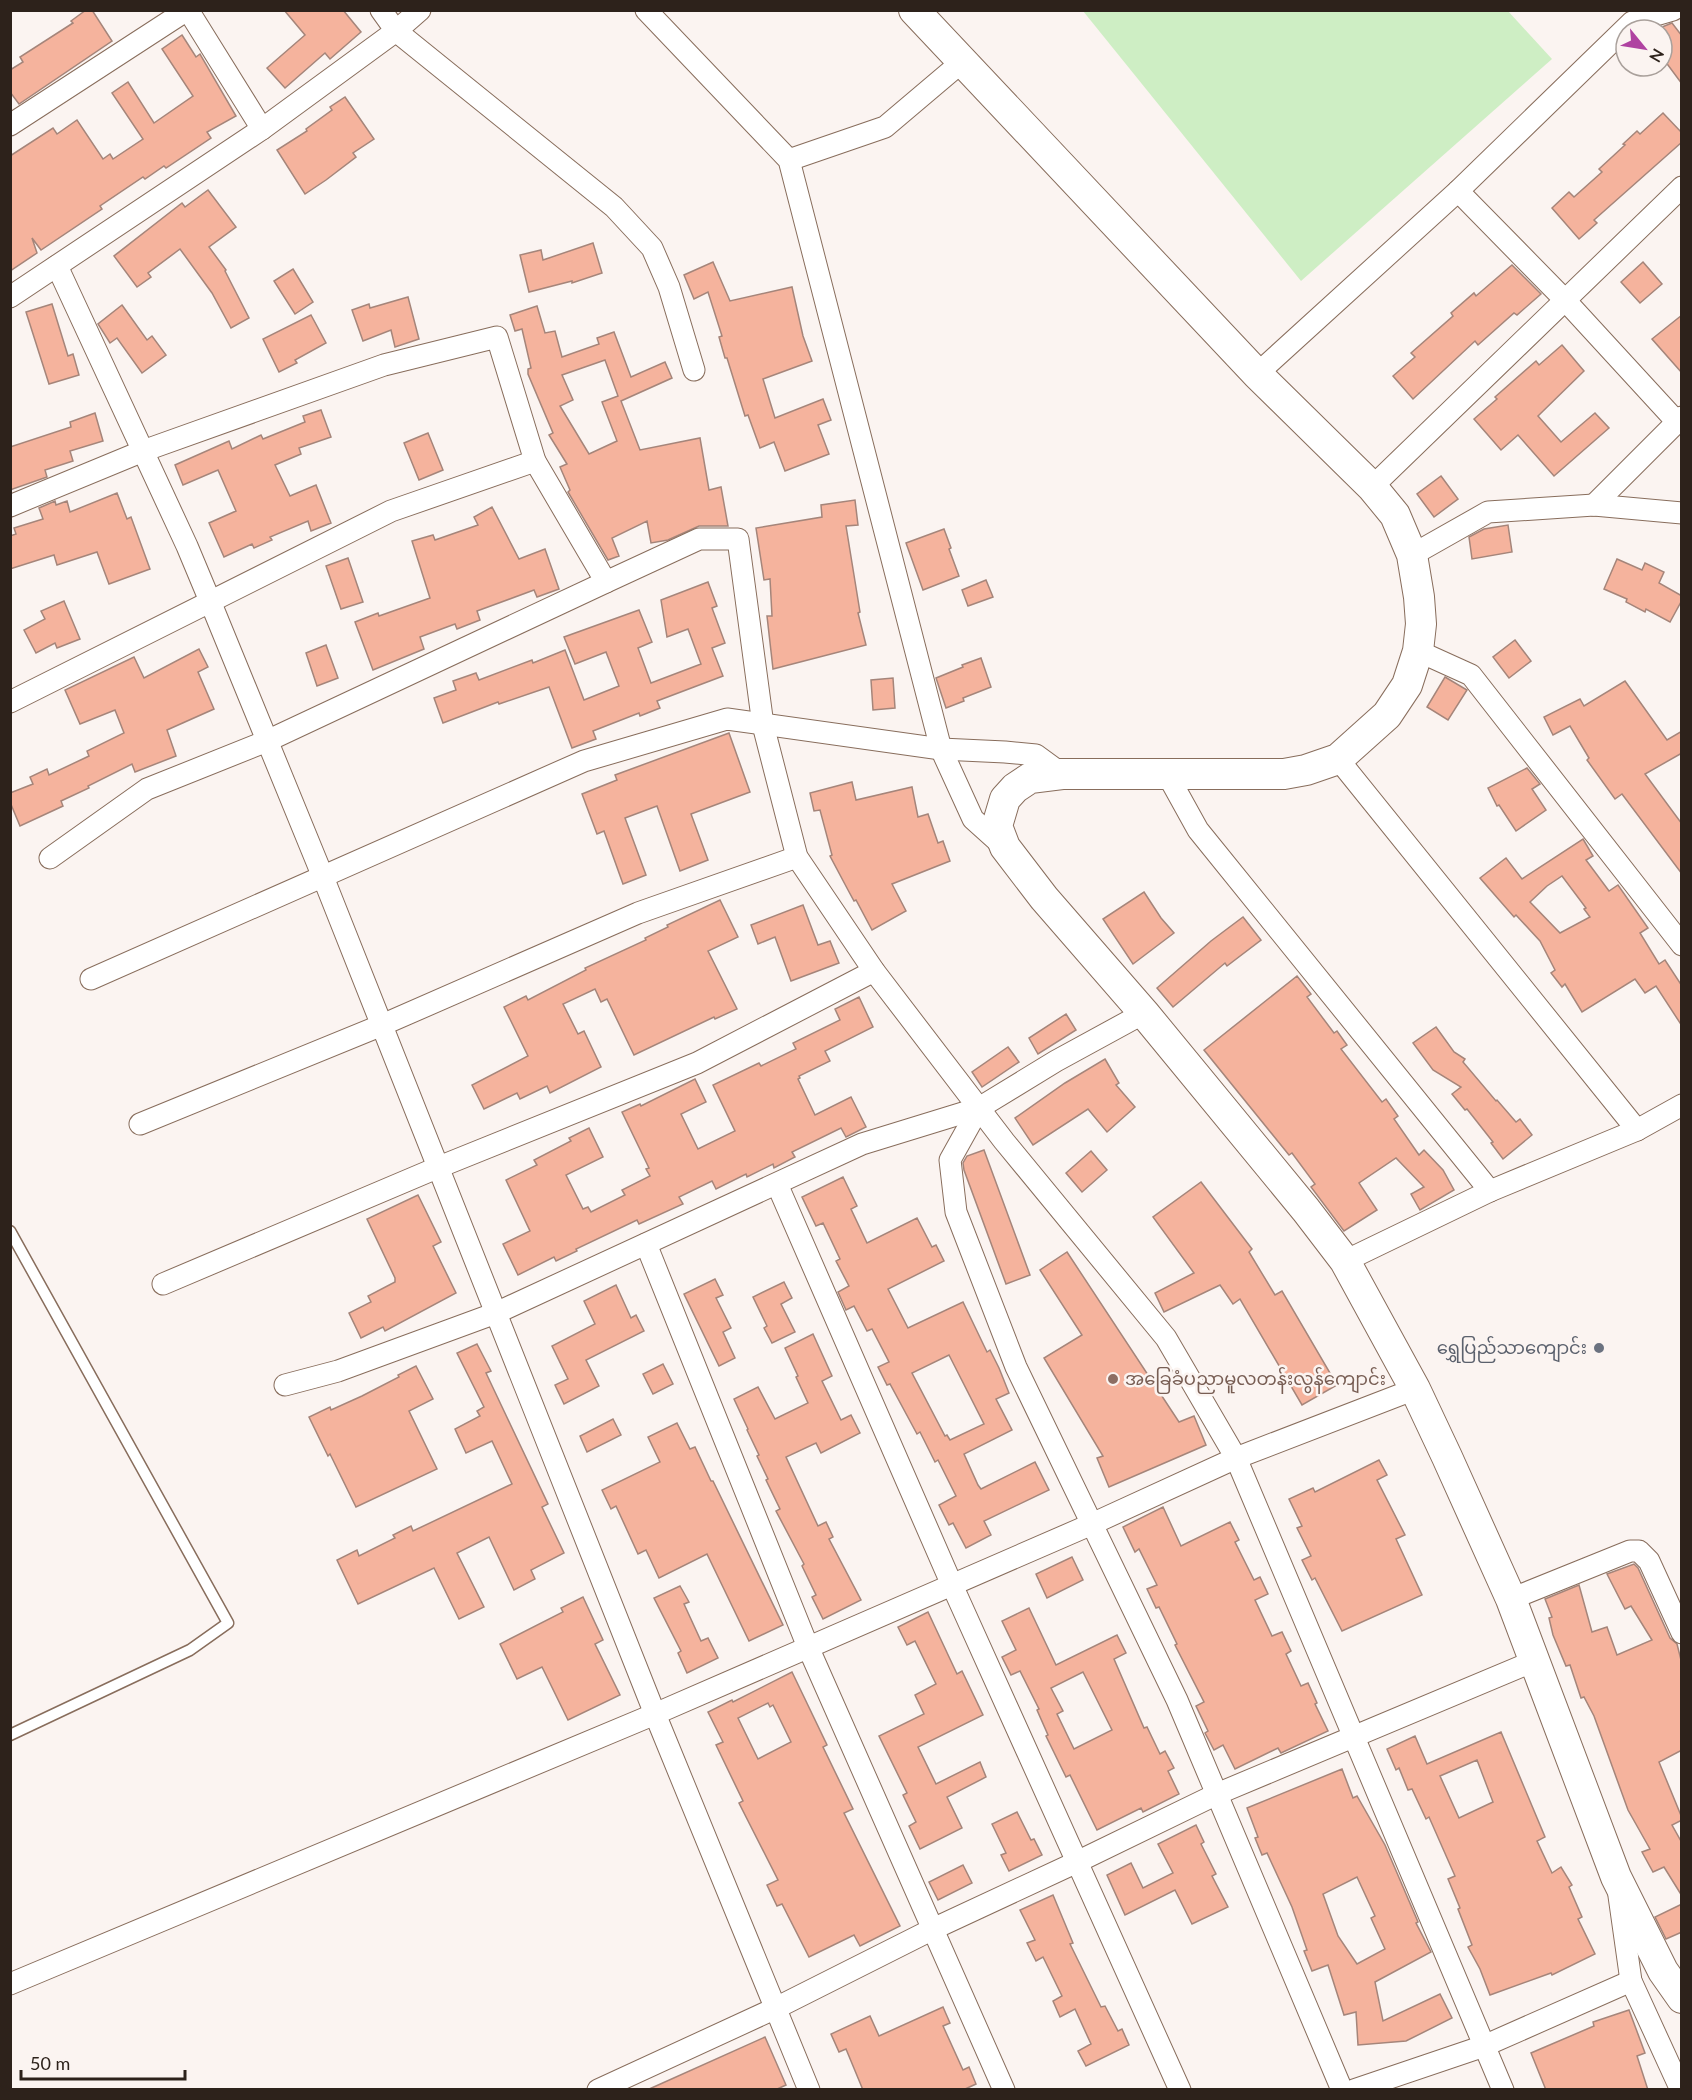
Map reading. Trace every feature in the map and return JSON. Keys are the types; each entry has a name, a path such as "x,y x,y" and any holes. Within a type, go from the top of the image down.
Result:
{"street":[{"path":"10,126 187,10 262,129"},
{"path":"381,10 396,31 614,207 652,248 669,287 694,370"},
{"path":"10,297 262,129 396,31 420,10"},
{"path":"646,10 789,160 941,749 973,819 1005,847 1044,898 1144,1013 1306,1210 1345,1262 1414,1389 1511,1599 1616,1877 1672,1968 1682,1998"},
{"path":"914,10 1257,374 1372,487 1395,515 1412,555 1419,597 1421,624 1418,651 1407,685 1387,715 1338,759 1306,770 1284,774 1062,774 1030,778 1005,798 997,826 1005,847"},
{"path":"1257,374 1458,191 1627,16 1672,10"},
{"path":"789,160 885,127 963,62"},
{"path":"1372,487 1682,187"},
{"path":"1458,191 1679,419 1594,505"},
{"path":"57,266 210,601 439,1167 655,1714 809,2090"},
{"path":"10,506 143,451 384,365 497,338 535,461 606,582"},
{"path":"10,702 391,511 535,461"},
{"path":"1412,555 1488,512 1594,505 1682,513"},
{"path":"50,858 147,789 267,741 699,539 738,539 763,725 797,857 874,971 979,1108 1166,1338 1236,1458 1503,2090"},
{"path":"1418,651 1470,675 1682,945"},
{"path":"91,980 584,761 727,719 941,749 1036,755 1062,774"},
{"path":"1338,759 1637,1130"},
{"path":"1167,774 1198,830 1490,1191"},
{"path":"140,1124 382,1025 638,913 797,857"},
{"path":"163,1284 439,1167 697,1062 874,971"},
{"path":"285,1385 338,1371 496,1313 862,1144 979,1108 1056,1061 1144,1013"},
{"path":"1345,1262 1490,1191 1637,1130 1682,1105"},
{"path":"979,1108 950,1160 956,1212 1016,1367 1178,1700 1342,2090"},
{"path":"777,1184 952,1585 1180,2090"},
{"path":"646,1244 808,1647 1004,2090"},
{"path":"10,1984 655,1714 1092,1524 1236,1458 1414,1389"},
{"path":"1511,1599 1630,1551 1639,1551 1649,1561 1682,1633"},
{"path":"598,2090 776,2008 933,1929 1217,1794 1534,1661"},
{"path":"1616,1877 1630,1981 1681,2090"},
{"path":"1354,2090 1485,2046 1630,1981"}],"lane":[{"path":"10,1231 228,1623 190,1650 10,1735"}],"green space":[{"path":"1083,11 1508,11 1552,59 1301,281"}],"building":[{"path":"86,10 92,10 112,41 19,104 10,92 10,70 23,62 20,57 73,23 71,21"},
{"path":"284,10 343,10 361,32 330,59 325,53 285,88 267,68 305,35"},
{"path":"1674,26 1682,36 1682,84 1674,73"},
{"path":"182,35 196,57 200,54 236,116 207,132 211,138 166,168 164,166 145,179 143,177 100,206 102,209 41,250 32,238 37,253 10,271 10,156 53,128 57,134 77,120 103,159 110,154 113,159 143,139 112,93 128,82 154,123 193,96 162,49"},
{"path":"345,97 374,139 353,153 356,157 305,194 277,150 307,131 306,129 332,110 330,107"},
{"path":"1663,113 1682,133 1682,142 1594,220 1597,223 1579,239 1552,208 1569,192 1574,197 1602,172 1599,169 1625,145 1623,144 1637,131 1640,134"},
{"path":"208,190 236,227 209,247 226,270 249,318 231,328 212,293 180,249 148,273 151,277 137,287 114,256 182,203 185,207"},
{"path":"593,243 602,273 572,283 572,281 529,292 520,255 541,250 543,260"},
{"path":"713,262 730,301 792,287 803,336 812,361 763,379 775,418 823,399 831,420 818,425 829,454 785,471 774,442 760,448 748,415 745,416 727,358 725,358 719,337 722,336 708,292 694,299 684,275"},
{"path":"1643,262 1662,284 1640,303 1621,282"},
{"path":"1512,265 1541,294 1517,315 1514,313 1478,345 1475,341 1413,399 1393,376 1415,357 1411,353 1453,316 1451,313 1474,293 1476,296"},
{"path":"293,269 313,302 295,314 274,281"},
{"path":"408,297 419,339 395,347 391,330 363,341 352,310 369,304 370,308"},
{"path":"52,304 68,356 73,354 79,375 49,384 26,312"},
{"path":"122,305 147,340 152,336 166,355 142,373 117,338 110,343 98,324"},
{"path":"537,306 545,333 555,331 562,357 599,344 597,338 614,332 631,377 665,362 672,378 621,401 640,450 700,438 709,490 721,487 728,526 699,526 668,540 651,543 647,521 612,538 619,556 608,560 568,492 570,490 560,467 567,464 549,435 553,433 528,374 528,369 531,368 522,329 515,331 510,315","holes":["605,360 618,396 602,402 617,441 589,454 560,406 573,400 562,375"]},
{"path":"311,315 326,343 295,360 297,363 279,372 263,339"},
{"path":"1682,315 1682,373 1652,339"},
{"path":"1562,345 1584,371 1538,416 1561,442 1595,413 1609,428 1554,476 1518,435 1501,450 1474,419 1536,361 1539,365"},
{"path":"321,410 331,437 299,448 301,454 275,465 290,496 316,485 331,523 311,531 308,521 270,537 272,540 254,548 252,544 224,557 209,523 236,511 218,470 183,485 175,465 229,441 232,449 261,435 263,439 305,422 303,416"},
{"path":"95,413 103,441 70,451 73,461 45,470 47,477 10,490 10,447 71,427 70,422"},
{"path":"428,433 443,470 419,480 404,443"},
{"path":"1441,476 1458,499 1434,517 1417,494"},
{"path":"117,493 127,519 131,517 150,569 109,584 97,552 57,565 54,555 10,569 10,536 16,534 14,528 43,519 39,508 55,501 56,505 67,501 70,512"},
{"path":"855,500 858,525 846,526 860,612 858,613 866,645 773,669 767,616 772,616 770,579 764,580 756,528 822,517 821,505"},
{"path":"492,507 519,559 545,549 559,589 537,597 534,590 477,611 480,620 457,629 455,624 420,637 424,649 373,670 355,622 430,598 412,541 433,535 435,540 478,525 474,517"},
{"path":"1508,525 1512,552 1472,559 1469,537 1484,529"},
{"path":"944,529 959,576 923,590 906,543"},
{"path":"348,558 363,602 341,609 326,566"},
{"path":"1617,559 1642,570 1645,563 1664,572 1659,583 1682,596 1670,622 1646,609 1645,612 1626,602 1627,599 1604,589"},
{"path":"986,580 993,597 968,606 962,590"},
{"path":"708,582 717,606 712,608 725,643 712,648 723,676 657,701 660,708 640,716 639,713 593,731 596,739 572,748 549,687 499,704 498,702 443,723 434,698 456,690 453,681 476,673 479,680 565,650 584,700 619,686 606,652 575,664 564,637 639,610 652,642 638,648 651,683 701,664 688,629 667,637 661,600"},
{"path":"64,601 80,639 57,648 55,643 36,653 24,630 45,619 41,611"},
{"path":"1515,640 1531,661 1509,678 1493,657"},
{"path":"326,645 338,678 317,686 306,653"},
{"path":"199,649 208,667 198,672 214,709 167,730 176,756 135,772 132,764 61,801 63,806 20,826 10,802 10,793 33,784 30,777 47,769 49,775 89,756 87,751 124,733 115,710 80,724 65,690 134,657 144,678"},
{"path":"981,658 991,687 963,698 964,701 946,708 936,678"},
{"path":"1445,677 1467,690 1448,720 1427,707"},
{"path":"893,678 895,708 873,710 871,680"},
{"path":"1625,681 1667,740 1682,731 1682,753 1645,774 1682,824 1682,874 1622,794 1615,799 1587,760 1589,758 1570,726 1553,735 1544,717 1580,699 1584,706"},
{"path":"729,733 750,792 691,814 708,860 680,871 657,806 625,818 646,875 623,884 604,831 597,834 582,794 617,780 615,775"},
{"path":"1527,768 1540,784 1532,789 1546,810 1516,831 1499,805 1497,806 1488,788"},
{"path":"852,782 856,800 912,787 918,817 928,814 938,843 943,841 950,861 892,884 906,911 872,930 830,856 832,855 820,810 814,811 810,793"},
{"path":"1583,839 1593,856 1586,860 1609,891 1618,885 1648,928 1640,933 1659,964 1665,960 1682,986 1682,1026 1656,986 1645,993 1635,979 1582,1012 1565,984 1562,987 1551,973 1555,970 1540,941 1516,915 1514,917 1480,878 1506,858 1522,879","holes":["1562,876 1586,908 1584,909 1590,917 1560,933 1530,902"]},
{"path":"1144,892 1174,933 1133,964 1103,919"},
{"path":"720,900 738,937 708,951 737,1009 715,1019 714,1017 634,1055 607,999 601,1002 595,989 563,1004 578,1034 584,1031 601,1067 550,1093 547,1086 520,1099 517,1093 484,1109 472,1085 528,1056 504,1007 526,996 528,1000 586,970 585,968 646,940 645,938 668,927 667,925"},
{"path":"803,905 818,945 830,941 839,963 791,981 775,937 758,944 751,925"},
{"path":"1243,917 1261,940 1227,966 1225,963 1173,1007 1157,988 1211,941"},
{"path":"1297,976 1311,994 1307,997 1334,1033 1337,1031 1347,1045 1341,1049 1382,1102 1386,1099 1398,1116 1394,1119 1419,1155 1424,1150 1443,1170 1454,1190 1420,1210 1411,1194 1424,1187 1396,1158 1359,1183 1377,1210 1344,1231 1311,1187 1315,1184 1292,1153 1289,1155 1204,1050"},
{"path":"859,997 873,1027 825,1051 830,1061 799,1076 798,1079 815,1115 851,1097 866,1127 846,1137 841,1128 792,1152 795,1157 774,1168 773,1164 716,1189 712,1181 679,1197 683,1204 639,1224 637,1220 556,1261 554,1257 518,1275 503,1244 530,1231 506,1180 537,1165 534,1160 571,1141 569,1138 589,1128 603,1157 566,1175 583,1209 588,1207 591,1212 625,1195 622,1190 650,1176 646,1169 649,1168 622,1112 640,1104 641,1106 695,1079 706,1102 681,1114 698,1149 735,1131 713,1085 759,1063 761,1066 796,1049 793,1043 840,1020 835,1009"},
{"path":"1066,1014 1076,1030 1038,1054 1029,1038"},
{"path":"1436,1027 1454,1052 1465,1059 1463,1062 1496,1101 1516,1122 1520,1119 1532,1135 1503,1159 1491,1143 1493,1142 1452,1094 1461,1087 1433,1070 1413,1043"},
{"path":"1008,1047 1019,1062 982,1087 972,1072"},
{"path":"1105,1059 1119,1083 1116,1085 1135,1107 1107,1132 1088,1109 1033,1145 1015,1118 1065,1083"},
{"path":"984,1150 1030,1275 1006,1284 964,1170 963,1163 967,1156"},
{"path":"1091,1151 1107,1170 1082,1192 1066,1173"},
{"path":"843,1177 857,1206 851,1209 867,1243 917,1218 932,1247 936,1245 944,1261 888,1289 908,1328 963,1302 987,1352 990,1350 999,1368 1009,1393 996,1399 1012,1430 964,1454 981,1489 1035,1462 1049,1490 984,1521 991,1535 966,1548 953,1523 949,1525 939,1505 956,1496 938,1460 935,1462 920,1432 917,1434 890,1384 887,1385 878,1367 889,1362 872,1329 867,1331 854,1306 846,1310 838,1292 849,1286 836,1261 840,1259 823,1223 816,1226 802,1197","holes":["949,1355 984,1424 950,1440 947,1435 945,1436 912,1373"]},
{"path":"1201,1182 1252,1249 1249,1252 1275,1295 1282,1291 1337,1385 1302,1405 1240,1299 1233,1304 1220,1285 1164,1312 1155,1293 1194,1273 1153,1217"},
{"path":"418,1195 441,1242 433,1246 456,1293 385,1331 383,1327 361,1338 349,1313 371,1302 368,1296 395,1282 367,1219"},
{"path":"1067,1252 1179,1422 1194,1416 1206,1445 1109,1487 1097,1458 1103,1456 1044,1358 1082,1335 1040,1270"},
{"path":"715,1279 723,1295 716,1298 731,1328 723,1332 735,1358 719,1366 684,1294"},
{"path":"784,1282 792,1298 781,1304 795,1332 772,1343 764,1328 767,1326 753,1297"},
{"path":"616,1285 631,1318 636,1315 644,1331 586,1360 599,1386 564,1404 555,1385 568,1379 552,1346 595,1324 584,1301"},
{"path":"813,1334 832,1376 822,1381 841,1420 851,1415 860,1433 821,1453 816,1443 786,1457 818,1526 826,1522 833,1537 829,1539 861,1600 823,1619 812,1597 816,1595 802,1566 804,1564 776,1511 780,1509 734,1399 758,1387 775,1419 808,1403 785,1348"},
{"path":"477,1344 491,1371 486,1373 548,1504 542,1507 564,1553 531,1570 535,1579 514,1590 489,1537 457,1553 484,1607 459,1619 434,1568 358,1604 337,1560 357,1550 359,1556 395,1538 393,1535 411,1526 413,1531 512,1484 492,1441 466,1453 455,1429 480,1416 477,1411 484,1407 457,1353"},
{"path":"663,1364 673,1384 653,1394 643,1374"},
{"path":"416,1366 433,1399 409,1411 437,1469 356,1507 309,1417 362,1396"},
{"path":"613,1419 621,1435 587,1452 580,1436"},
{"path":"677,1423 690,1449 695,1447 713,1481 783,1625 749,1641 707,1554 659,1578 646,1550 638,1554 616,1506 611,1509 602,1490 660,1462 648,1437"},
{"path":"1379,1460 1387,1475 1377,1480 1405,1535 1396,1539 1422,1595 1342,1631 1315,1578 1312,1580 1302,1560 1311,1556 1297,1528 1302,1526 1289,1499 1313,1488 1315,1492"},
{"path":"1163,1507 1181,1546 1230,1522 1239,1540 1235,1542 1254,1580 1260,1577 1268,1594 1255,1600 1272,1636 1282,1632 1291,1651 1286,1654 1301,1686 1308,1683 1328,1731 1281,1753 1278,1748 1235,1769 1223,1745 1214,1750 1205,1733 1208,1731 1196,1706 1204,1702 1175,1645 1177,1644 1159,1607 1156,1608 1147,1589 1157,1585 1139,1549 1135,1552 1123,1527"},
{"path":"1072,1557 1083,1580 1047,1598 1036,1574"},
{"path":"1634,1564 1638,1568 1670,1638 1677,1644 1682,1664 1682,1750 1659,1762 1682,1818 1672,1825 1682,1843 1682,1896 1664,1867 1653,1872 1642,1852 1650,1849 1628,1810 1594,1716 1584,1697 1581,1698 1570,1665 1566,1666 1553,1635 1549,1618 1552,1617 1545,1599 1579,1585 1592,1632 1607,1627 1617,1655 1652,1640 1631,1606 1625,1609 1607,1574"},
{"path":"680,1586 689,1602 684,1604 701,1641 708,1638 718,1658 687,1673 678,1653 681,1651 654,1598"},
{"path":"583,1597 603,1640 595,1644 620,1695 568,1720 542,1667 517,1679 500,1644 563,1612 561,1608"},
{"path":"1029,1608 1056,1665 1117,1635 1126,1653 1114,1659 1144,1728 1147,1727 1160,1754 1165,1751 1174,1768 1168,1771 1179,1794 1143,1812 1141,1808 1097,1830 1070,1775 1066,1777 1046,1736 1048,1735 1037,1710 1039,1709 1020,1671 1011,1675 1002,1657 1016,1650 1002,1621","holes":["1083,1672 1112,1730 1074,1749 1057,1714 1063,1711 1051,1688"]},
{"path":"928,1612 957,1674 962,1671 983,1715 918,1747 936,1784 980,1762 986,1777 947,1797 962,1828 920,1849 909,1826 916,1822 903,1795 907,1793 879,1736 924,1714 915,1695 936,1684 915,1641 907,1645 898,1627"},
{"path":"792,1672 827,1745 823,1747 853,1809 844,1813 900,1926 860,1946 854,1935 809,1957 782,1904 777,1906 767,1885 778,1880 739,1803 743,1801 716,1745 723,1742 708,1712 732,1700 733,1702","holes":["768,1703 770,1707 773,1705 791,1742 758,1759 738,1718"]},
{"path":"1501,1732 1545,1837 1537,1841 1552,1873 1561,1867 1572,1885 1569,1887 1582,1917 1578,1919 1595,1954 1552,1975 1551,1973 1490,1995 1468,1947 1472,1945 1448,1879 1455,1876 1429,1817 1426,1819 1412,1789 1408,1790 1399,1768 1396,1770 1387,1749 1415,1736 1427,1764","holes":["1477,1760 1493,1802 1459,1818 1440,1776"]},
{"path":"1342,1769 1353,1798 1357,1796 1385,1845 1418,1922 1416,1923 1431,1952 1375,1982 1383,2021 1440,1994 1452,2018 1406,2041 1358,2045 1356,2012 1344,2015 1328,1965 1312,1971 1292,1907 1267,1853 1262,1855 1247,1808","holes":["1357,1877 1375,1916 1371,1918 1385,1949 1357,1964 1338,1936 1323,1894"]},
{"path":"1017,1812 1031,1840 1034,1839 1042,1855 1009,1871 1001,1855 1006,1853 992,1824"},
{"path":"1196,1825 1204,1842 1201,1844 1216,1874 1212,1876 1228,1907 1192,1924 1175,1890 1125,1915 1107,1875 1131,1863 1143,1888 1173,1873 1158,1844"},
{"path":"963,1865 972,1883 938,1900 929,1882"},
{"path":"1053,1895 1073,1943 1070,1944 1101,2007 1105,2006 1118,2031 1122,2029 1129,2045 1086,2066 1078,2051 1091,2044 1075,2009 1060,2017 1053,2001 1062,1996 1043,1957 1036,1961 1027,1943 1035,1940 1020,1910"},
{"path":"1682,1904 1682,1932 1666,1939 1655,1917"},
{"path":"943,2007 950,2023 943,2026 963,2070 969,2067 976,2084 963,2090 863,2090 846,2049 839,2052 831,2034 870,2016 879,2036"},
{"path":"1629,2010 1645,2053 1637,2056 1648,2090 1546,2090 1531,2053 1594,2026 1593,2022"},
{"path":"765,2037 786,2085 775,2090 647,2090"}],"place":[{"name":"ရွှေပြည်သာကျောင်း","path":"1599,1348"},
{"name":"အခြေခံပညာမူလတန်းလွန်ကျောင်း","path":"1113,1379"}]}
